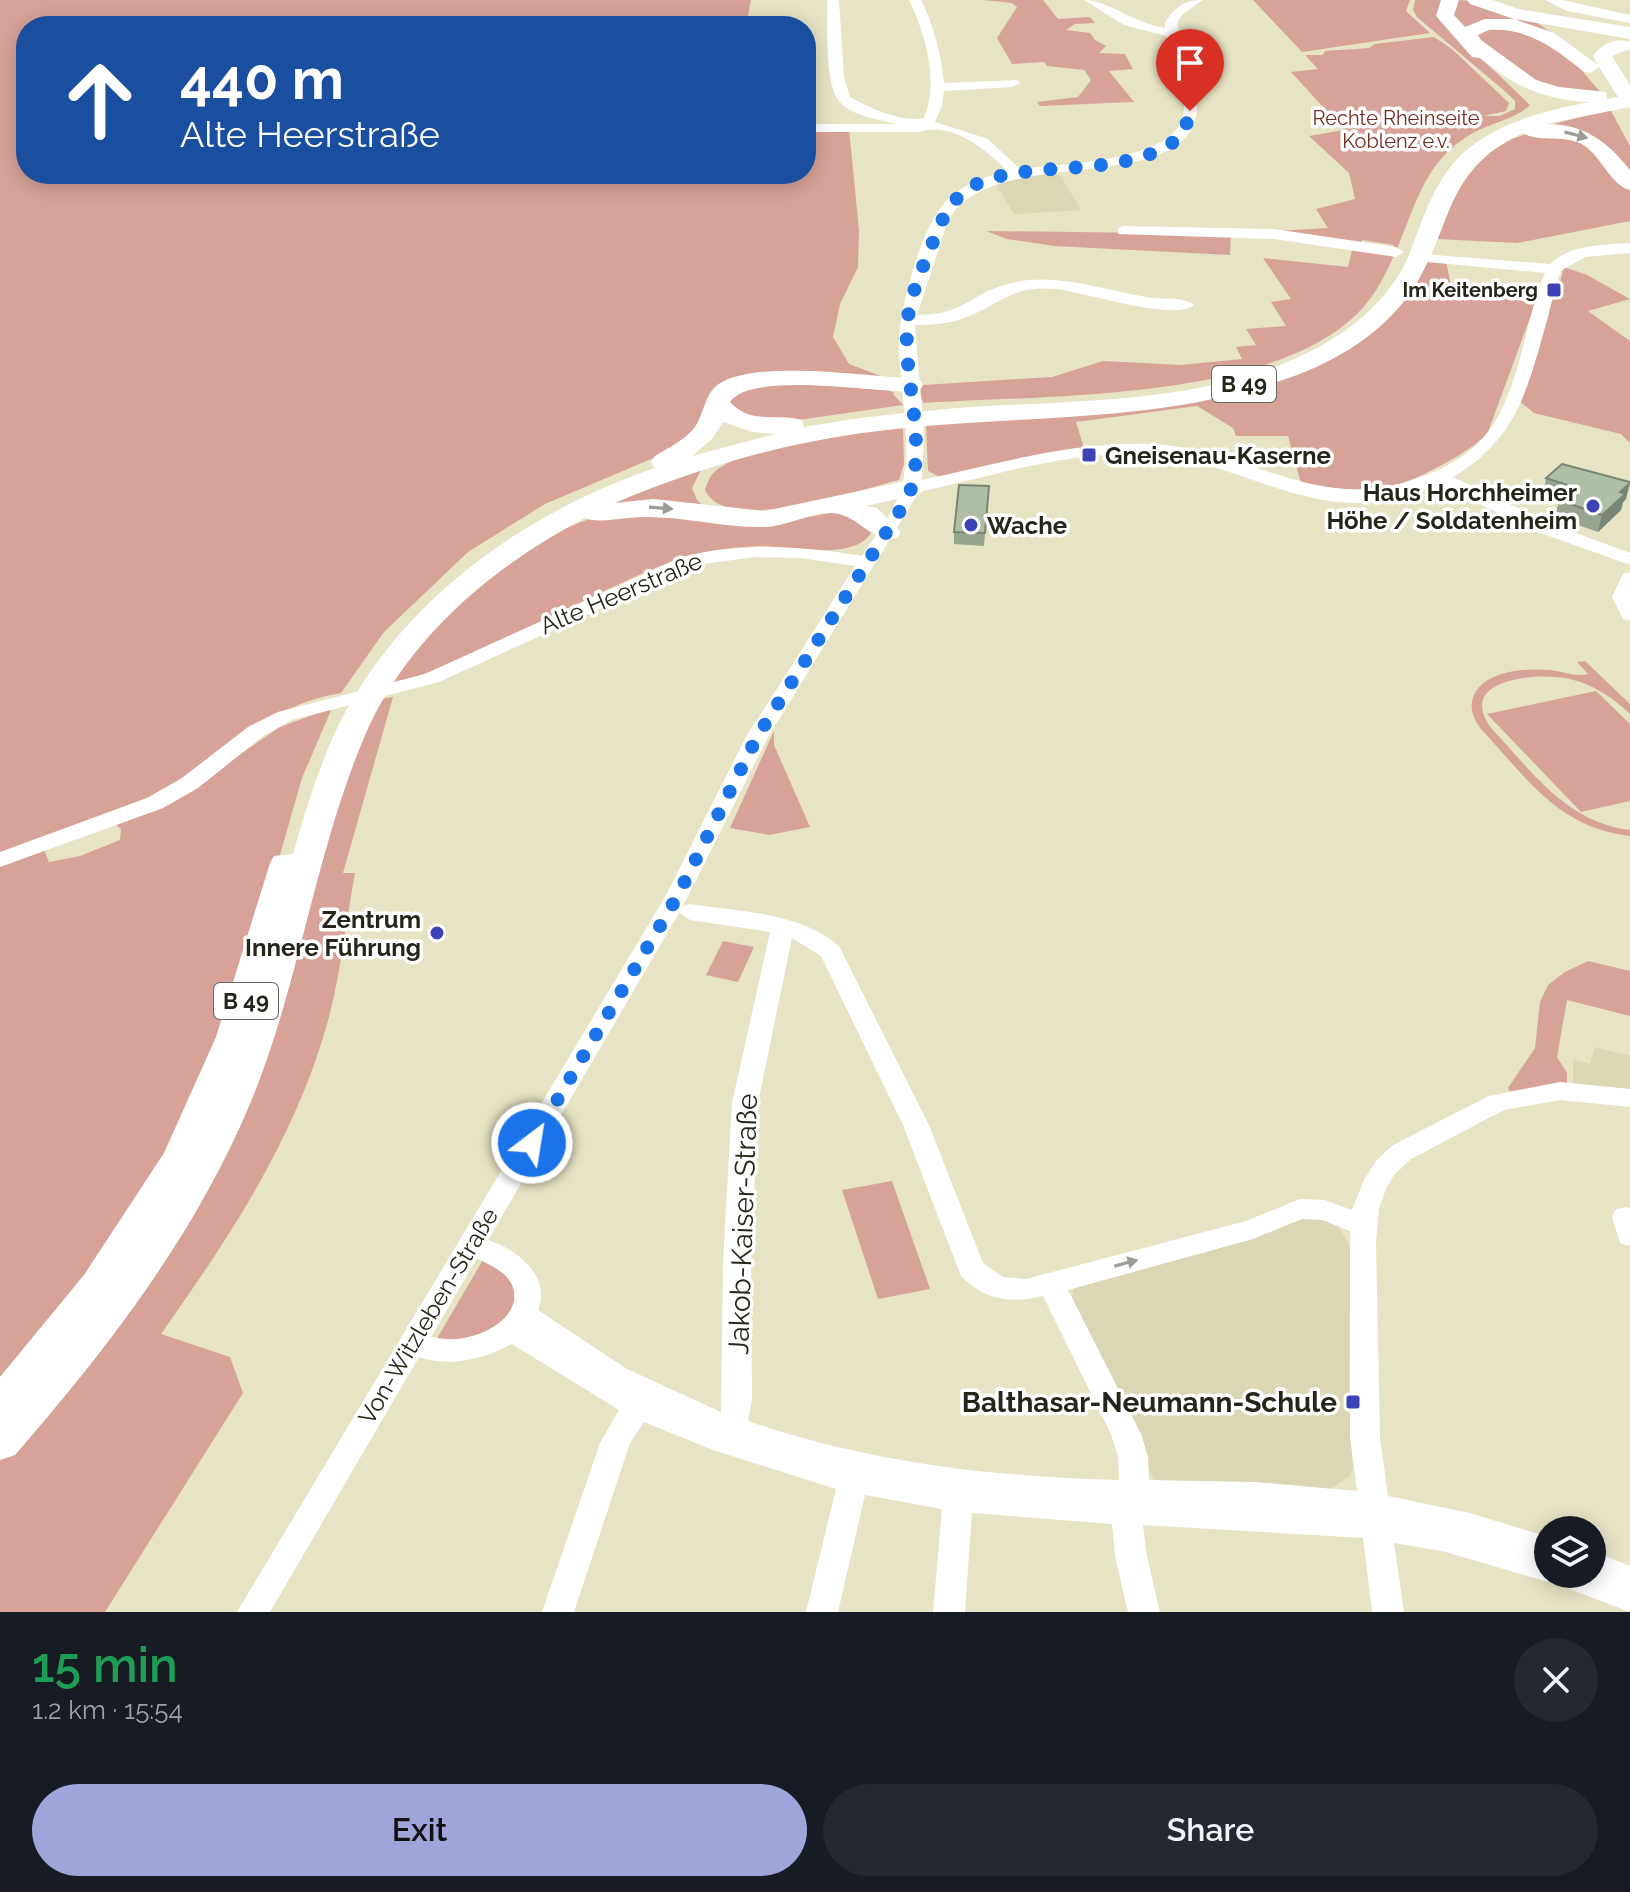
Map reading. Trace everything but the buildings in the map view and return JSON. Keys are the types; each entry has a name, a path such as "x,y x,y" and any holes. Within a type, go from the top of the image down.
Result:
{"highway":[{"path":"1450,0 1444,12 1451,26 1533,102 1533,108 1521,119"},
{"path":"1476,0 1514,14 1630,33"},
{"path":"1540,9 1630,21"},
{"path":"1540,9 1610,91 1630,126"},
{"path":"1540,9 1626,95"},
{"path":"1590,67 1548,34 1536,29 1495,24 1478,27 1468,34 1473,43 1520,82 1553,92 1599,100"},
{"path":"1626,95 1602,56 1612,48 1630,45"},
{"path":"1501,137 1599,100 1626,95"},
{"name":"B 49","path":"1422,242 1435,180 1450,161 1477,140 1521,119 1599,100"},
{"path":"1501,137 1541,130 1583,136 1603,148 1630,184"},
{"name":"B 49","path":"0,1406 78,1312 119,1256 154,1202 206,1104 252,983 318,762 358,680 420,605 488,550 574,500 664,462 738,440 812,424 902,411 1143,393 1231,377 1292,357 1335,336 1373,304 1422,242 1454,177 1471,157 1501,137"},
{"name":"B 49","path":"0,1442 102,1321 144,1262 212,1146 249,1060 271,996 338,762 375,685 409,638 448,599 502,556 557,522 657,476 750,447 872,424 1143,402 1248,382 1297,367 1345,343 1378,318 1399,268"},
{"path":"664,462 704,431 721,396 731,387 761,379 912,394"},
{"path":"718,404 730,417 752,425 812,424"},
{"path":"727,516 704,502 698,493 698,483 710,469 750,447"},
{"path":"557,522 603,511 641,507 774,518 911,488"},
{"path":"833,506 867,514 887,532"}],"street":[{"path":"833,0 837,77 844,99 878,116 982,142 1015,172"},
{"path":"816,128 914,128 925,126 937,111 938,87 926,25 915,0"},
{"path":"1090,0 1120,21 1137,28 1172,33"},
{"path":"866,562 911,488 914,429 908,320 918,282 949,206 960,194 982,182 1015,172 1133,158 1159,150 1181,136 1188,127 1190,111 1172,33 1173,18 1190,1"},
{"path":"1579,10 1609,2 1630,4"},
{"path":"1540,9 1579,10 1630,21"},
{"path":"938,87 1013,83"},
{"path":"1123,231 1274,234 1399,268"},
{"path":"1422,242 1554,269"},
{"path":"911,488 1054,458 1135,449 1176,451 1205,458 1324,495 1381,495 1439,477 1492,440 1500,426 1523,369 1554,269 1575,255 1630,248"},
{"path":"908,320 953,317 998,291 1033,284 1058,285 1156,303 1186,305"},
{"path":"1439,477 1542,527 1630,559"},
{"name":"Alte Heerstraße","path":"0,860 147,807 189,784 255,731 286,715 326,702 396,689 444,672 698,558 775,552 866,562"},
{"name":"Von-Witzleben-Straße","path":"253,1612 661,925 757,737 866,562"},
{"path":"1630,578 1622,597 1630,615"},
{"path":"690,912 782,929 818,940 836,959 916,1125 968,1260 977,1277 994,1286 1015,1290 1051,1284 1253,1229 1300,1209 1325,1210 1363,1225"},
{"name":"Jakob-Kaiser-Straße","path":"727,1434 737,1400 737,1245 745,1103 782,929"},
{"path":"1388,1612 1365,1437 1363,1225 1373,1187 1392,1161 1409,1148 1479,1109 1508,1099 1546,1092 1581,1091 1630,1098"},
{"path":"427,1348 446,1352 470,1351 495,1343 519,1322 527,1296 518,1271 506,1259 485,1250"},
{"path":"1051,1284 1126,1434 1133,1457 1129,1502 1131,1557 1144,1612"},
{"path":"519,1322 588,1379 727,1434 856,1473 958,1499 1129,1502"},
{"path":"558,1612 615,1443 644,1401"},
{"path":"856,1473 1319,1519 1374,1517 1481,1530 1534,1546"},
{"path":"822,1612 856,1473"},
{"path":"949,1612 958,1499"},
{"path":"1374,1517 1534,1564"},
{"path":"1606,1571 1630,1580"},
{"path":"1604,1588 1630,1598"}],"shaded area":[{"path":"1052,170 1062,178 1081,210 1014,214 997,185 997,179"},
{"path":"1595,1047 1630,1056 1630,1091 1573,1084 1573,1060 1590,1064"},
{"path":"1317,1218 1340,1228 1350,1248 1349,1402 1353,1468 1350,1476 1332,1488 1320,1491 1158,1482 1152,1476 1071,1303 1074,1287 1298,1219"}],"green space":[{"path":"0,0 751,0 748,16 16,16 16,184 816,184 816,127 849,129 859,230 858,267 840,304 833,337 849,364 886,378 755,377 670,451 545,504 468,552 384,632 341,693 287,710 174,783 131,806 0,854"},
{"path":"983,0 1043,0 1058,19 1090,17 1095,23 1075,24 1066,30 1090,33 1106,46 1099,53 1125,54 1133,69 1109,71 1134,102 1040,106 1037,102 1078,97 1091,80 1084,70 1047,66 1044,62 1012,64 997,38 1017,7 1012,3"},
{"path":"1253,0 1410,0 1406,11 1430,33 1302,52"},
{"name":"Rechte Rheinseite Koblenz e.v.","path":"1415,0 1445,0 1447,25 1530,105 1518,114 1473,133 1444,156 1424,184 1396,251 1392,250 1394,245 1362,240 1360,244 1276,231 1328,228 1316,209 1355,199 1349,173 1309,136 1344,130 1291,72 1318,69 1305,55 1323,55 1325,51 1369,48 1375,44 1434,37 1452,49 1509,103 1506,111 1484,116 1500,116 1515,109 1515,101 1507,93 1417,17 1413,10"},
{"path":"1453,0 1505,9 1530,19 1551,33 1538,28 1459,30 1450,4"},
{"path":"1523,27 1578,66 1601,93 1528,83 1473,33 1481,28"},
{"path":"1610,109 1630,146 1630,174 1611,151 1535,129"},
{"path":"1527,134 1589,140 1630,189 1630,221 1517,243 1436,239 1459,190 1481,161 1509,140"},
{"path":"986,231 1231,234 1230,255 1054,246 1007,239"},
{"path":"1353,246 1395,253 1369,300 1357,314 1317,343 1268,364 1212,379 1151,388 1089,395 923,403 920,390 923,385 1052,377 1103,361 1180,365 1242,359 1236,347 1256,345 1246,329 1286,326 1271,302 1291,299 1263,258 1348,267"},
{"path":"1426,259 1446,261 1452,290 1537,299 1488,432 1451,460 1416,478 1371,491 1302,487 1288,436 1236,436 1233,428 1197,406 1076,422 1084,448 940,477 928,471 926,424 1188,401 1331,357"},
{"path":"1564,267 1587,275 1630,299 1588,311 1630,341 1630,443 1621,434 1534,413 1517,399 1550,300 1555,300"},
{"path":"768,382 888,390 895,393 903,405 784,422 738,417 727,397"},
{"path":"903,428 904,464 899,480 826,500 765,510 739,510 718,503 705,490 715,471 754,453 806,441"},
{"path":"701,470 692,488 697,500 707,510 607,508 618,496"},
{"path":"847,512 873,529 854,546 839,549 751,546 682,558 608,589 442,668 384,685 427,635 482,584 512,561 573,525 603,515 783,522"},
{"path":"1585,661 1630,704 1630,714 1595,688 1556,677 1521,678 1505,682 1491,689 1483,699 1483,712 1492,729 1553,793 1588,817 1630,830 1630,836 1582,822 1545,798 1481,729 1472,712 1475,693 1489,679 1509,672 1531,670 1588,674 1577,662"},
{"path":"1596,691 1630,724 1630,801 1581,812 1487,714"},
{"path":"393,697 343,873 355,873 333,1000 315,1061 299,1103 259,1183 161,1334 230,1357 243,1393 105,1612 0,1612 0,1453 35,1415 323,837 375,700"},
{"path":"332,708 302,778 261,921 178,1141 0,1399 0,864 43,847 49,862 80,856 120,840 121,829 116,825 160,809 280,727"},
{"path":"774,731 774,745 810,827 769,835 730,828"},
{"path":"723,941 754,947 738,982 706,975"},
{"path":"1588,961 1630,971 1630,1016 1567,1000 1557,1057 1567,1073 1567,1085 1510,1091 1508,1088 1535,1048 1540,1002 1548,985 1565,972"},
{"path":"892,1181 930,1289 878,1299 842,1190"},
{"path":"484,1258 513,1278 516,1312 485,1340 435,1342"}],"place":[{"name":"Im Keitenberg","path":"1554,290"},
{"name":"Gneisenau-Kaserne","path":"1089,455"},
{"name":"Haus Horchheimer Höhe / Soldatenheim","path":"1593,506"},
{"name":"Wache","path":"971,525"},
{"name":"Zentrum Innere Führung","path":"437,933"},
{"name":"Balthasar-Neumann-Schule","path":"1353,1402"}],"route":[{"path":"532,1143 677,897 757,737 908,498 913,477 914,429 907,328 918,282 949,206 969,188 1001,176 1093,165 1153,152 1174,142 1184,133 1190,111"}]}
